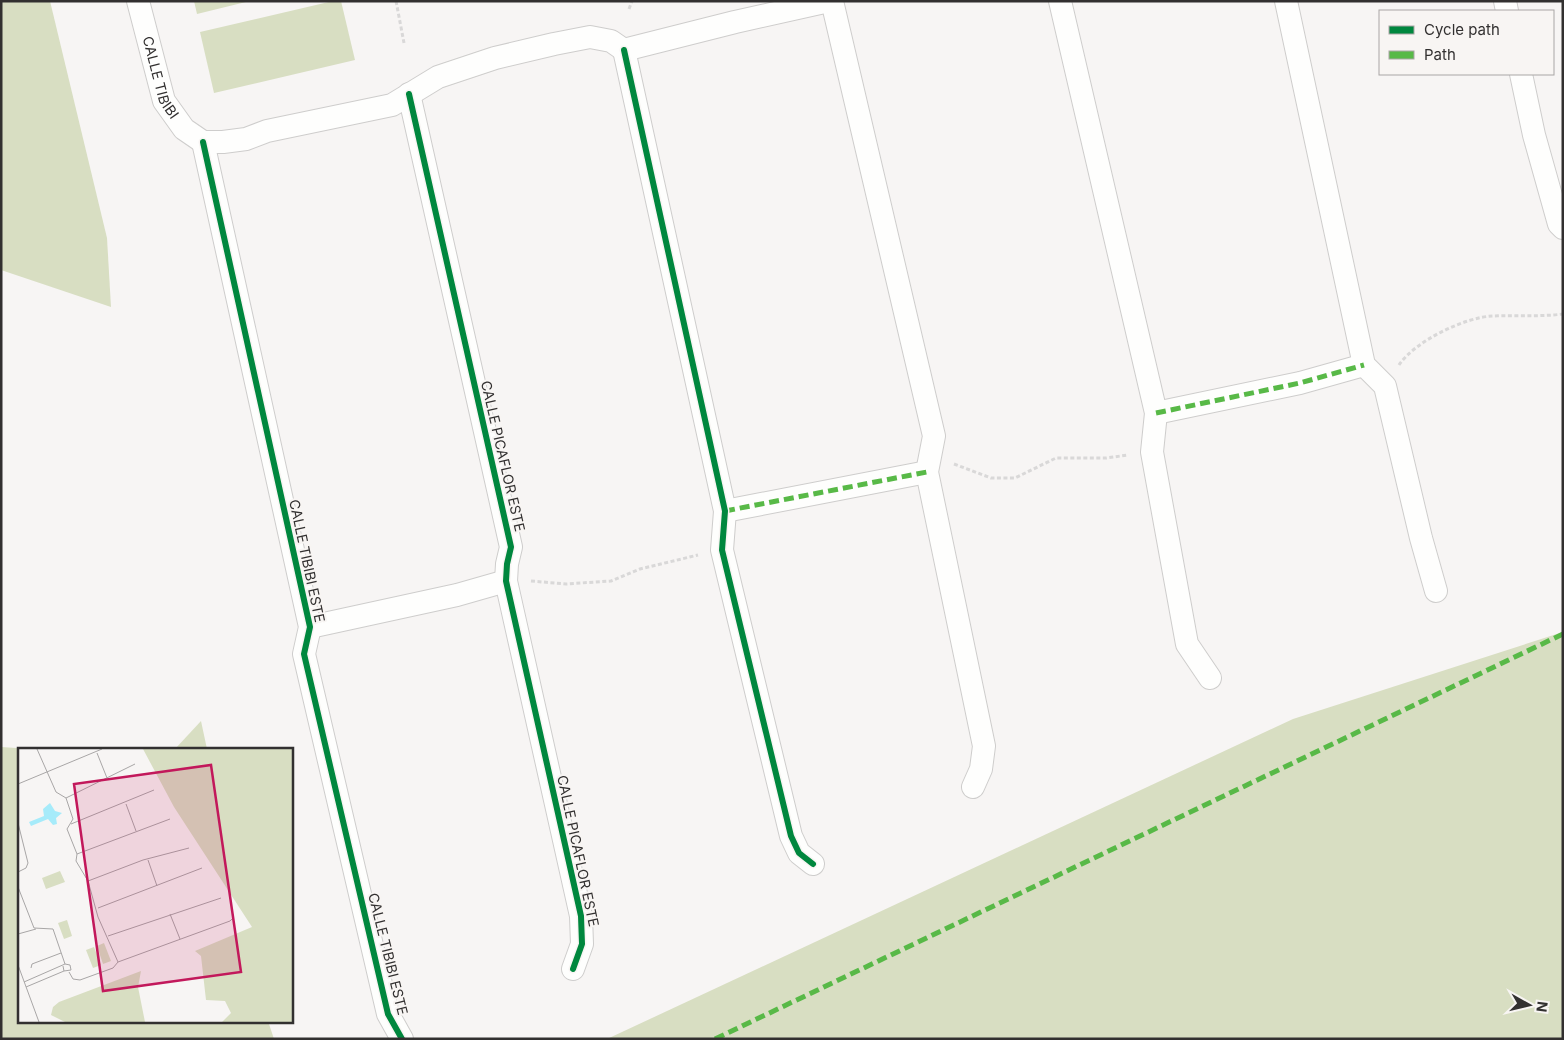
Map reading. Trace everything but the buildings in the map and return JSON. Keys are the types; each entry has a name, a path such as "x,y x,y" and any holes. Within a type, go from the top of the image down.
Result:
{"street":[{"name":"CALLE TIBIBI","path":"138,1 164,101 184,129 203,142"},
{"path":"624,50 735,22 831,1 934,436 929,464 984,746 981,769 972,787"},
{"path":"1060,1 1156,413 1152,452 1187,644 1210,678"},
{"path":"1286,1 1364,365 1385,386 1421,538 1436,591"},
{"path":"203,142 246,139 267,131 362,113 392,105 438,77 495,58 554,44 590,37 611,40 624,50 725,511 722,550 791,836 799,853 814,864"},
{"path":"1521,75 1534,134 1559,224 1563,228"},
{"name":"CALLE PICAFLOR ESTE","path":"409,94 511,547 506,564 506,581 581,916 582,944 573,969"},
{"name":"CALLE TIBIBI ESTE","path":"203,142 310,628 304,654 388,1014 402,1039"},
{"path":"1156,413 1300,383 1364,365"},
{"path":"725,511 929,464"},
{"path":"310,628 457,595 506,581"}],"path":[{"path":"396,1 404,43"},
{"path":"629,10 632,1"},
{"path":"1385,386 1404,358 1429,338 1458,325 1491,316 1524,317 1563,314"},
{"path":"929,464 991,478 1014,478 1056,458 1106,458 1152,452"},
{"path":"506,581 566,584 611,581 640,569 722,550"}],"green space":[{"path":"1,1 50,1 107,238 111,307 1,270"},
{"path":"194,1 250,1 197,14"},
{"path":"333,1 341,1 355,60 214,93 200,32"},
{"path":"1563,632 1563,1039 607,1039 1293,719"},
{"path":"201,721 207,748 176,748"},
{"path":"1,747 18,748 18,1022 268,1022 274,1039 1,1039"}],"marked path":[{"path":"1156,413 1300,383 1364,365"},
{"path":"725,511 927,472"},
{"path":"715,1039 1563,634"}],"cycle path":[{"path":"624,50 725,511 722,550 791,836 799,853 813,864"},
{"path":"409,94 511,547 506,581 581,916 582,944 573,969"},
{"path":"203,142 310,627 304,654 388,1014 402,1039"}]}
